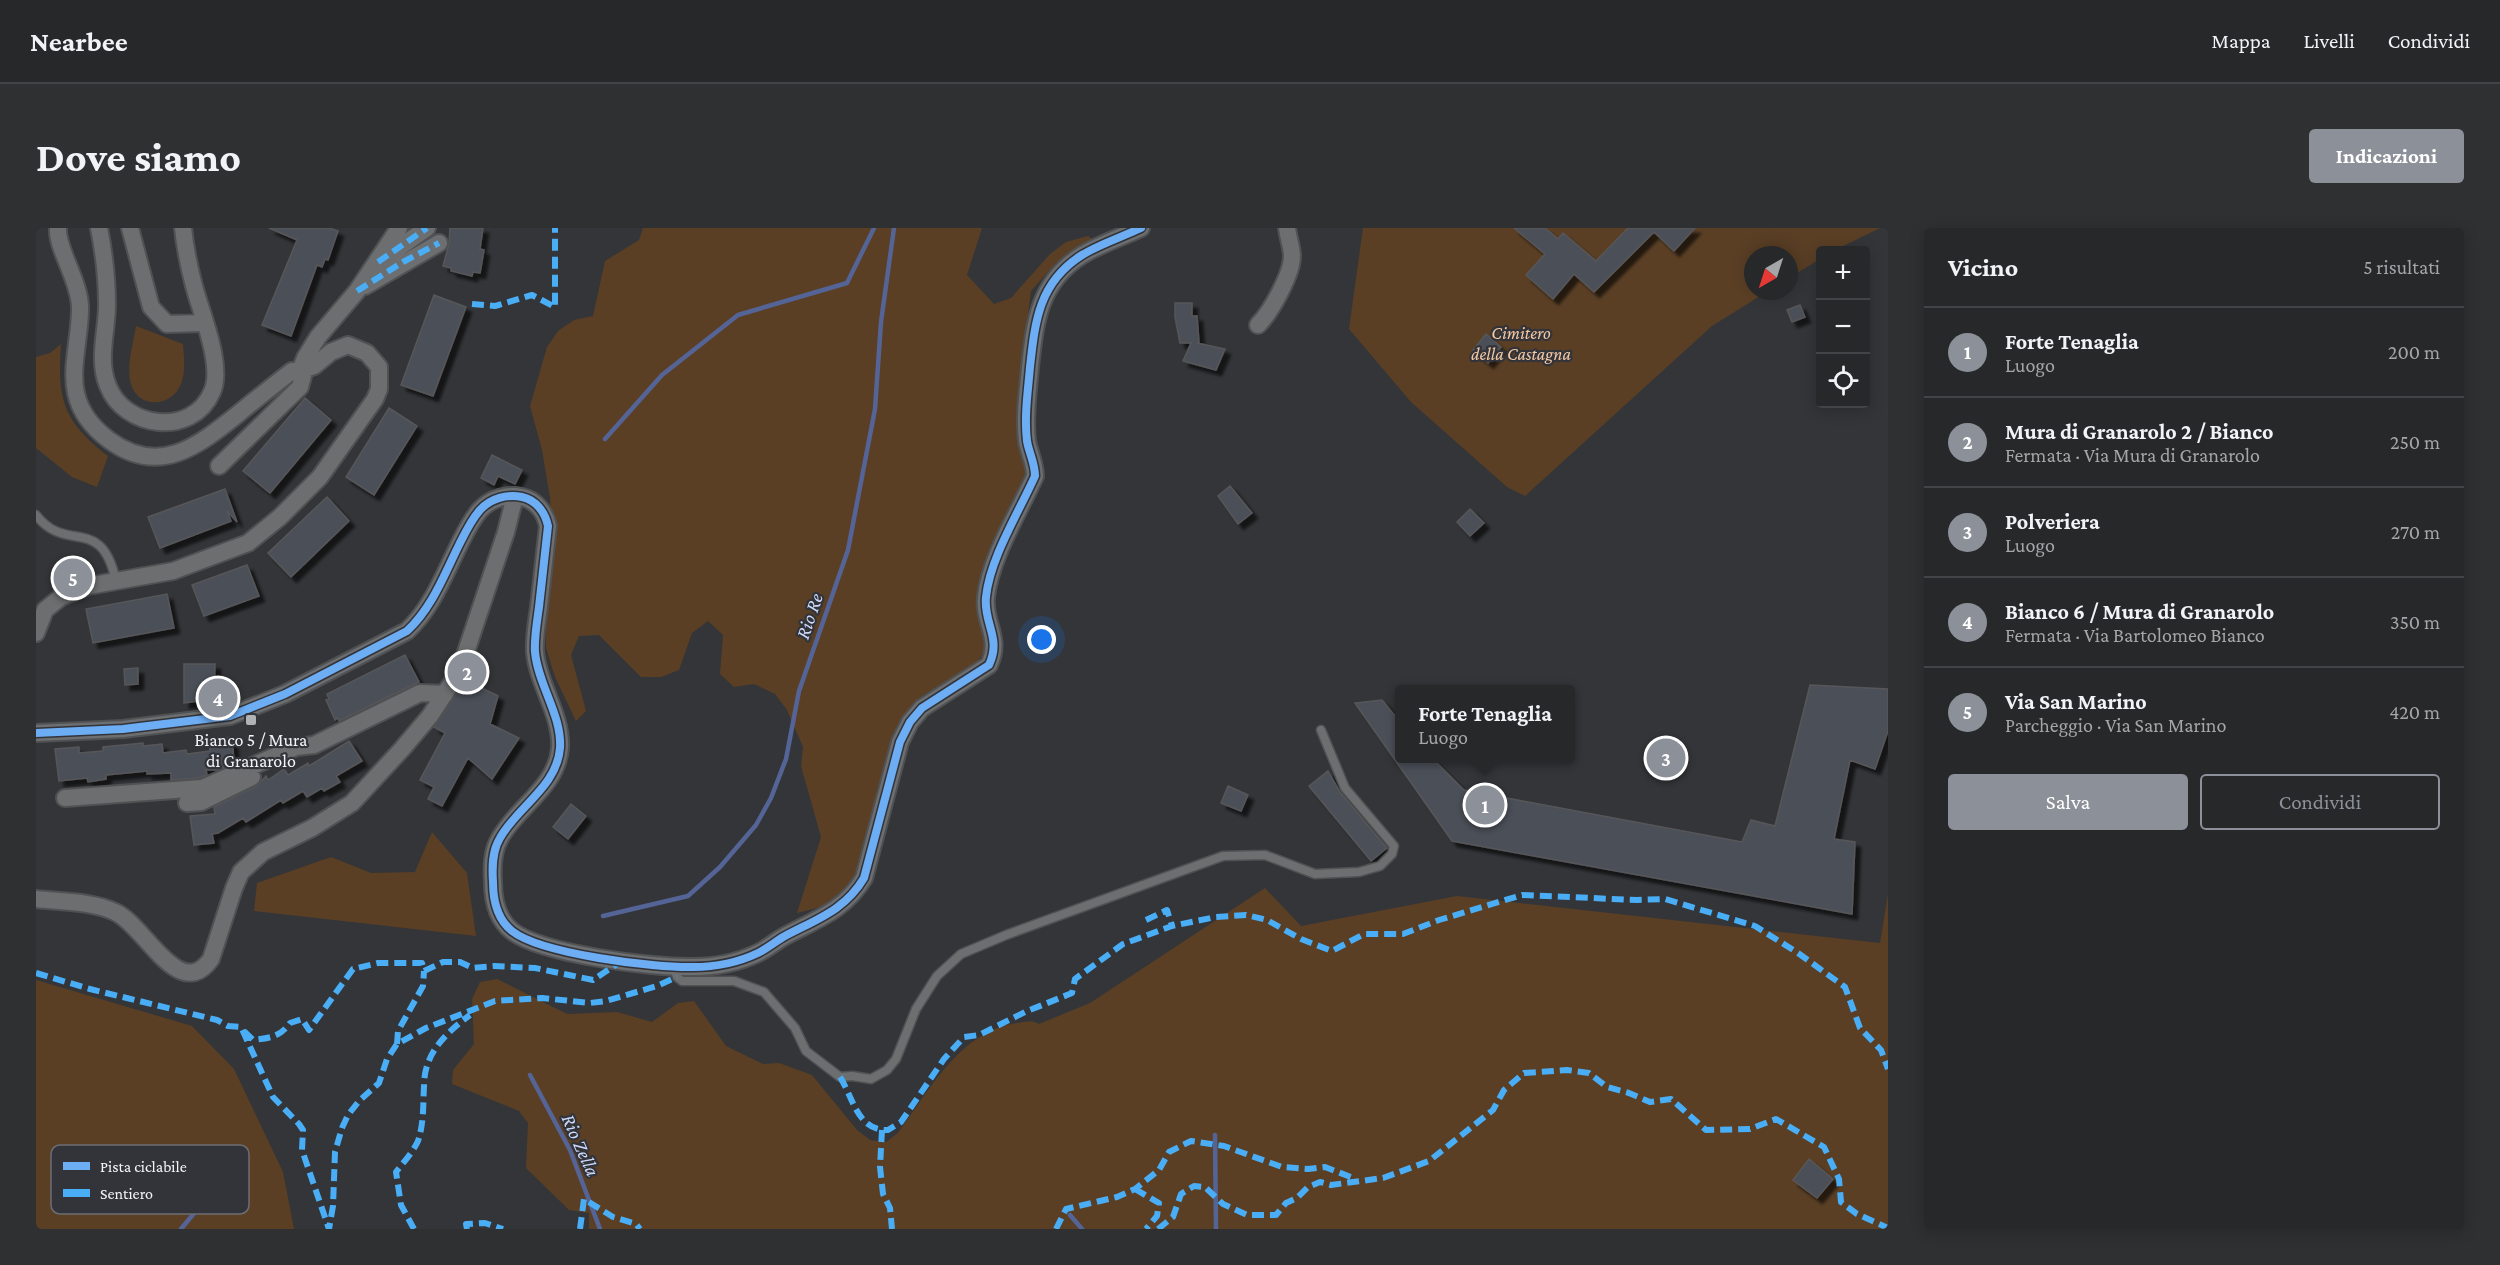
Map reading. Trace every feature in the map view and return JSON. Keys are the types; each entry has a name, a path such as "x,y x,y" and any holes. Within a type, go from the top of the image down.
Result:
{"street":[{"path":"36,633 45,610 54,601 88,586 173,571 248,543 280,517 320,477 375,399 379,389 378,367 367,352 348,345 340,347 314,366 292,371 206,440 182,453 155,457 120,448 87,419 75,392 80,304 77,283 59,239 58,228"},
{"path":"99,228 104,251 106,283 104,375 112,395 124,410 150,422 167,423 190,415 203,405 212,393 215,379 212,354 186,231"},
{"path":"130,228 152,307 156,314 167,324 204,323"},
{"path":"300,371 318,337 357,291 399,228"},
{"path":"378,262 427,228"},
{"path":"36,733 123,729 213,719 249,710 285,694 407,631 418,621 431,602 474,517 489,503 505,496 527,498 535,503 546,517 548,526 535,652 558,727 560,750 557,761 542,788 499,839 492,871 495,906 505,924 512,931 534,942 591,957 673,966 712,967 740,961 760,952 783,937 837,909 857,890 864,878 900,742 910,722 922,708 989,665 995,645 986,606 986,596 995,561 1035,476 1035,466 1027,442 1026,404 1034,325 1039,306 1056,279 1076,259 1141,228"},
{"path":"1258,325 1267,316 1279,296 1292,257 1287,228"},
{"path":"357,291 439,243"},
{"path":"219,466 300,387 303,376 300,371"},
{"path":"36,899 88,905 115,912 132,923 177,970 188,974 197,973 211,959 234,888 242,872 263,852 312,828 352,803 402,749 445,694 462,663 506,532 515,496"},
{"path":"187,803 201,802 420,693 445,694"},
{"path":"65,798 202,788 296,747 314,745"}],"lane":[{"path":"36,515 49,528 71,536 88,538 102,546 112,562 116,581"},
{"path":"673,966 676,977 682,981 734,981 764,992 795,1028 806,1051 840,1077 871,1078 880,1075 896,1059 916,1009 937,976 961,954 1006,934 1223,856 1265,855 1315,874 1359,872 1380,866 1387,861 1394,846 1345,788 1321,730"}],"green space":[{"path":"643,228 982,228 967,275 994,304 1011,298 1050,254 1066,242 1088,236 1097,243 1057,262 1031,291 1020,379 1017,436 1027,474 979,603 985,651 974,666 920,697 897,727 855,880 829,902 797,913 821,837 801,766 803,747 787,710 775,694 754,684 734,687 720,674 723,635 708,621 692,633 679,670 661,677 641,677 599,635 579,636 571,655 586,711 576,721 555,677 546,648 545,615 553,555 550,498 542,450 530,406 547,347 558,331 574,320 593,316 605,261 639,240"},
{"name":"Cimitero della Castagna","path":"1363,228 1880,228 1843,246 1816,246 1816,261 1798,272 1798,246 1744,246 1744,300 1754,300 1712,326 1525,496 1507,487 1411,402 1349,329"},
{"path":"136,326 183,344 182,381 176,393 163,401 149,402 142,399 132,387 129,365"},
{"path":"61,344 60,380 66,408 81,432 108,456 97,487 72,477 36,448 36,357 50,353"},
{"path":"432,832 467,873 476,936 254,911 257,883 331,857 371,873 415,872"},
{"path":"1265,888 1301,926 1457,896 1880,943 1888,894 1888,1229 589,1229 589,1213 569,1210 526,1168 528,1123 519,1111 452,1084 453,1070 474,1044 472,999 480,982 497,979 567,1014 617,1012 652,1022 678,1003 694,1001 726,1046 763,1064 779,1063 812,1075 857,1130 870,1140 886,1142 898,1133 948,1065 962,1050 979,1038 997,1028 1017,1023 1039,1024 1090,1003"},
{"path":"36,980 192,1026 234,1069 283,1172 294,1229 36,1229"}],"building":[{"path":"269,228 329,228 338,231 328,260 325,259 322,267 317,265 291,336 262,325 297,240"},
{"path":"450,228 483,228 480,249 484,250 480,273 473,272 472,276 451,271 451,268 443,266 449,244"},
{"path":"1514,228 1545,228 1558,239 1563,233 1596,261 1628,228 1695,228 1674,251 1654,232 1594,292 1574,274 1553,299 1526,275 1545,254"},
{"path":"434,295 466,307 433,396 401,385"},
{"path":"1175,303 1192,303 1192,316 1197,316 1199,343 1197,343 1225,349 1216,370 1183,361 1191,343 1180,343"},
{"path":"1800,305 1805,317 1792,322 1787,310"},
{"path":"1486,334 1501,347 1488,363 1473,350"},
{"path":"305,398 331,420 270,493 243,471"},
{"path":"389,408 417,426 374,495 346,477"},
{"path":"492,455 522,470 515,484 498,476 494,485 481,478"},
{"path":"1230,486 1252,513 1238,524 1218,496"},
{"path":"225,489 237,522 227,511 231,521 160,548 148,517"},
{"path":"327,497 349,521 291,577 268,553"},
{"path":"1470,509 1484,523 1470,536 1457,522"},
{"path":"247,565 259,596 204,616 192,585"},
{"path":"167,594 174,628 93,643 86,609"},
{"path":"405,655 419,682 339,721 338,718 335,720 326,700 329,699 327,694"},
{"path":"184,664 215,664 214,699 199,699 199,701 184,703"},
{"path":"138,668 138,684 125,685 124,669"},
{"path":"465,680 498,696 490,724 519,738 492,779 468,758 442,806 428,799 434,787 420,780 445,733 434,727"},
{"path":"1810,685 1888,689 1888,731 1875,769 1850,760 1834,839 1855,842 1852,914 1452,841 1397,763 1437,763 1464,790 1742,842 1751,820 1775,826"},
{"path":"1382,700 1395,716 1395,760 1355,703"},
{"path":"232,737 234,762 218,770 206,770 207,775 199,778 171,780 171,773 147,774 147,771 106,775 106,779 88,782 87,778 59,781 55,749 79,747 79,753 103,751 103,747 143,743 143,746 162,744 163,753 186,750 187,754 210,751 209,740"},
{"path":"349,741 362,761 336,776 340,782 324,791 322,788 307,797 303,791 283,803 281,800 246,822 243,818 218,833 212,834 214,843 194,845 190,816 215,814 214,807 257,786 266,776 268,780 284,769 288,775 308,763 309,766"},
{"path":"1328,771 1340,792 1387,848 1371,861 1309,786"},
{"path":"1228,786 1248,795 1241,811 1221,803"},
{"path":"571,804 586,816 568,839 553,827"},
{"path":"1809,1159 1833,1179 1817,1198 1793,1180"}],"waterway":[{"path":"605,439 662,375 738,315 847,283 874,228"},
{"name":"Rio Re","path":"603,916 688,896 720,867 756,825 771,798 786,759 799,691 848,550 875,409 881,322 894,228"},
{"name":"Rio Zella","path":"530,1075 570,1150 600,1229"},
{"path":"1215,1135 1216,1229"},
{"path":"181,1229 193,1214"},
{"path":"1070,1215 1082,1229"}],"marked path":[{"path":"378,262 427,228"},
{"path":"472,304 495,306 532,295 555,307 555,228"},
{"path":"357,291 439,243"},
{"path":"840,1077 863,1119 878,1129 888,1130 901,1122 944,1059 964,1037 979,1035 1025,1012 1072,993 1075,979 1123,944 1172,926 1216,917 1246,915 1267,920 1301,939 1332,951 1364,934 1403,934 1439,920 1522,895 1665,899 1755,926 1845,987 1860,1028 1881,1050 1888,1069"},
{"path":"1146,920 1167,910 1172,926"},
{"path":"244,1031 253,1040 265,1038 278,1034 290,1023 302,1019 309,1030 353,969 378,963 422,963 424,971 443,962 460,962 473,968 494,966 535,968 593,980 620,962"},
{"path":"397,1044 398,1031 423,986 424,971"},
{"path":"36,973 90,989 217,1020 228,1026 241,1027 273,1097 303,1130 302,1150 329,1229 333,1206 335,1152 342,1128 348,1115 359,1101 379,1083 387,1059 397,1044 426,1028 495,1001 542,998 590,1003 606,1001 657,986 677,977"},
{"path":"414,1229 401,1205 396,1172 418,1141 422,1121 425,1074 432,1054 445,1037 470,1015"},
{"path":"1158,1229 1173,1217 1181,1194 1194,1186 1205,1187 1223,1204 1247,1215 1276,1215 1286,1203 1297,1198 1308,1187 1320,1182 1331,1185 1383,1178 1429,1161 1493,1110 1504,1090 1524,1073 1567,1070 1589,1073 1607,1087 1650,1102 1671,1099 1706,1130 1750,1129 1776,1119 1824,1147 1839,1179 1841,1202 1857,1214 1888,1228"},
{"path":"882,1130 880,1167 883,1194 890,1208 892,1229"},
{"path":"1056,1229 1066,1209 1117,1197 1135,1189 1159,1170 1169,1152 1191,1141 1224,1146 1282,1167 1308,1169 1325,1167 1356,1179"},
{"path":"1135,1189 1159,1203 1157,1216 1146,1229"},
{"path":"580,1229 584,1199 613,1217 636,1224 640,1229"},
{"path":"467,1229 466,1224 485,1223 503,1229"}],"cycle path":[{"path":"36,733 123,729 230,716 285,694 407,631 424,612 466,531 480,510 489,502 500,498 522,497 539,507 548,526 535,652 540,676 554,712 560,736 560,748 552,774 507,827 495,848 493,889 499,915 512,931 527,939 572,953 626,962 702,967 734,962 758,953 829,913 856,889 864,878 900,742 910,722 922,708 989,665 994,647 986,606 989,582 999,551 1035,476 1027,441 1026,413 1037,318 1048,290 1056,277 1068,266 1089,251 1141,228"}],"place":[{"name":"Via San Marino","path":"73,578"},
{"name":"Mura di Granarolo 2 / Bianco","path":"467,672"},
{"name":"Bianco 6 / Mura di Granarolo","path":"218,698"},
{"name":"Bianco 5 / Mura di Granarolo","path":"251,720"},
{"name":"Polveriera","path":"1666,758"},
{"name":"Forte Tenaglia","path":"1485,805"}]}
